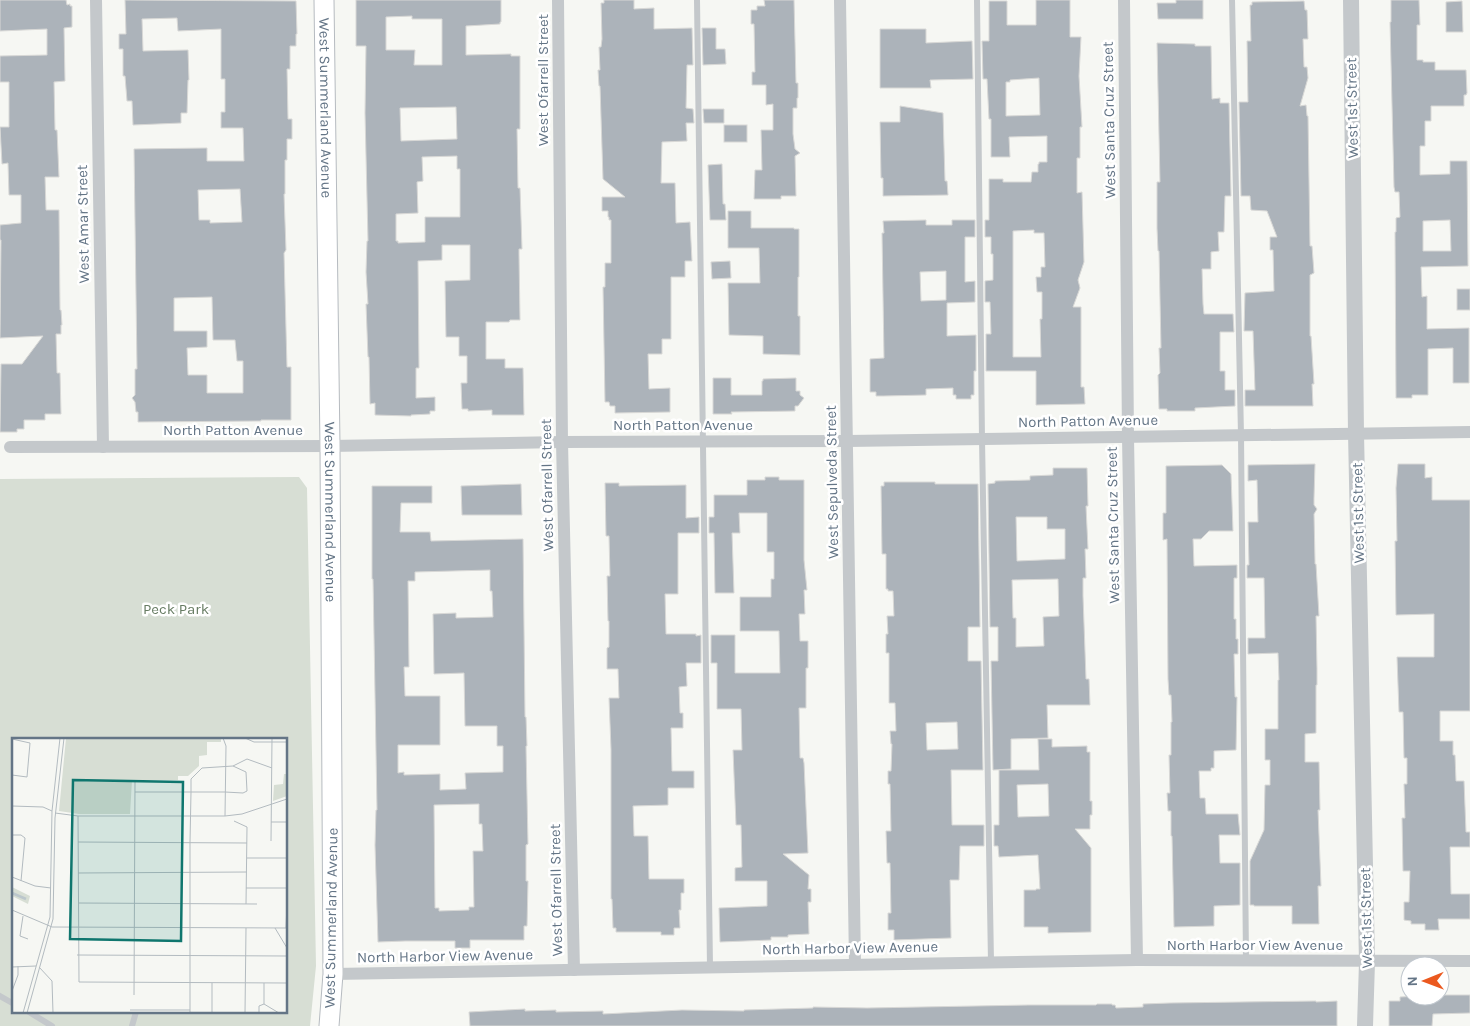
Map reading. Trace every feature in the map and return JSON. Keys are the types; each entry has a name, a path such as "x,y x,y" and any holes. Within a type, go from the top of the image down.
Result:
{"main road":[{"name":"West Summerland Avenue","path":"324,0 330,446 333,974 329,1026"}],"street":[{"name":"West Amar Street","path":"96,0 103,447"},
{"name":"West Ofarrell Street","path":"558,0 562,442 574,970"},
{"name":"West Sepulveda Street","path":"840,0 855,964"},
{"name":"West Santa Cruz Street","path":"1124,0 1128,437 1137,960"},
{"name":"West 1st Street","path":"1351,0 1356,433 1367,962 1365,1026"},
{"name":"North Patton Avenue","path":"10,447 848,441 1470,432"},
{"name":"North Harbor View Avenue","path":"333,974 1137,960 1470,961"}],"lane":[{"path":"696,0 710,967"},
{"path":"976,0 991,962"},
{"path":"1232,0 1241,435 1246,961"},
{"path":"0,996 12,1003"},
{"path":"32,1014 52,1026"}],"green space":[{"name":"Peck Park","path":"299,477 307,488 316,966 310,1026 0,1026 0,479"}],"building":[{"path":"0,0 66,0 67,5 70,4 72,6 72,27 64,28 65,81 54,82 55,130 57,130 59,177 45,177 46,210 59,210 60,310 62,325 61,334 56,334 57,373 60,373 61,414 45,414 45,420 24,420 24,429 17,429 17,432 0,432 1,364 22,364 43,336 0,338 0,225 21,223 21,195 9,195 8,163 2,164 0,127 9,127 9,82 0,82 0,56 47,55 47,29 0,31"},
{"path":"125,0 296,1 296,46 290,46 290,69 287,69 288,119 292,119 292,139 287,139 284,194 287,367 291,367 291,420 138,422 138,412 136,412 135,402 132,398 135,395 135,369 137,369 134,149 207,148 207,161 244,161 243,128 221,128 221,112 225,112 225,79 221,79 221,29 178,31 177,18 142,19 143,51 188,50 187,113 181,113 181,123 133,125 132,101 127,101 125,76 123,76 123,49 119,49 119,34 126,34","holes":["240,189 242,222 210,223 210,220 199,220 198,190","212,297 213,340 235,340 237,361 243,361 243,393 207,393 207,375 188,375 187,348 207,347 207,331 174,331 174,298"]},
{"path":"356,0 501,0 500,24 466,26 466,55 511,54 511,56 520,56 520,129 517,129 522,249 519,249 520,320 486,322 486,359 505,359 505,368 523,368 524,415 492,415 492,410 468,411 468,409 462,409 461,383 467,383 467,356 459,356 459,337 446,337 445,281 470,280 470,245 442,245 442,260 418,261 419,368 416,368 416,398 435,397 435,411 430,411 430,414 411,416 375,415 375,403 370,404 366,304 368,304 366,272 368,241 365,113 366,46 356,46","holes":["412,16 412,19 442,19 442,65 414,65 415,50 386,50 386,17","456,107 457,139 401,141 400,108","457,156 457,169 460,169 460,217 425,217 425,242 398,243 396,241 396,214 418,213 417,182 423,181 422,157"]},
{"path":"604,0 634,0 634,9 654,8 654,29 692,28 693,65 687,65 686,108 693,109 694,123 686,123 687,141 662,142 661,183 675,183 676,223 690,222 692,261 685,261 685,277 671,277 671,339 662,339 662,354 648,354 649,389 670,388 670,412 615,413 615,406 610,406 609,402 605,402 603,287 605,287 605,263 611,263 611,220 608,217 608,211 602,211 602,197 625,197 603,179 598,70 600,70 599,47 601,47 602,39 601,3 604,3"},
{"path":"764,0 794,0 798,98 797,108 793,108 793,134 795,149 800,153 795,156 796,196 781,196 781,199 754,199 755,170 762,170 761,130 773,130 773,104 766,105 766,85 752,85 752,72 755,72 754,24 751,24 751,10 757,10 757,6 765,6"},
{"path":"1036,0 1070,0 1070,37 1081,37 1079,76 1082,127 1080,127 1080,158 1077,158 1077,193 1082,192 1084,262 1078,280 1080,288 1073,307 1081,307 1081,387 1084,387 1085,404 1036,405 1036,371 986,371 986,334 991,334 990,302 985,302 985,281 993,280 991,237 985,237 985,220 989,220 989,179 1003,179 1003,182 1031,182 1032,172 1038,172 1039,162 1047,162 1047,136 1009,137 1010,157 991,157 991,119 989,119 987,79 983,79 982,41 989,41 989,1 1007,1 1007,25 1036,25","holes":["1039,78 1040,115 1006,116 1006,82 1010,82 1010,80","1034,230 1034,233 1044,233 1045,267 1041,267 1041,277 1036,277 1037,292 1042,292 1042,319 1040,319 1041,357 1013,357 1013,231"]},
{"path":"1176,0 1203,0 1203,19 1158,19 1157,3 1176,3"},
{"path":"1391,0 1419,0 1420,25 1417,25 1417,60 1435,62 1435,70 1466,70 1467,93 1464,95 1464,106 1431,106 1431,121 1425,121 1425,146 1420,146 1420,175 1450,174 1450,161 1467,161 1468,266 1421,267 1422,297 1427,296 1427,329 1469,328 1469,383 1453,383 1453,348 1428,349 1428,395 1412,395 1412,398 1396,398 1395,232 1396,218 1400,217 1399,192 1395,192 1394,187","holes":["1450,220 1451,251 1423,251 1423,221"]},
{"path":"1304,1 1305,10 1307,10 1308,39 1303,39 1304,67 1307,67 1308,78 1300,106 1306,105 1308,116 1310,246 1312,246 1314,273 1310,275 1310,336 1314,384 1312,384 1313,406 1245,406 1245,390 1255,390 1253,331 1244,331 1245,293 1274,291 1273,250 1270,250 1270,237 1277,237 1267,211 1251,210 1250,196 1241,196 1239,102 1248,102 1247,41 1251,41 1250,5 1252,5 1252,2"},
{"path":"1462,1 1463,32 1446,32 1446,2"},
{"path":"702,28 716,28 716,49 725,49 726,64 703,65"},
{"path":"880,29 926,29 926,43 972,41 973,79 930,80 931,88 880,88"},
{"path":"1157,43 1211,46 1212,99 1220,98 1220,103 1229,103 1231,196 1225,196 1224,232 1218,232 1219,251 1211,252 1211,269 1202,269 1204,314 1233,314 1234,332 1220,332 1220,371 1225,371 1225,390 1235,390 1235,406 1195,408 1195,411 1167,411 1167,409 1159,409 1158,375 1160,373 1159,348 1161,348 1157,228 1157,182 1160,182"},
{"path":"900,106 943,113 945,181 947,181 948,195 883,196 880,122 900,122"},
{"path":"703,109 724,109 724,123 704,123"},
{"path":"724,125 747,125 747,142 724,142"},
{"path":"722,164 723,204 725,204 726,220 710,220 708,165"},
{"path":"728,211 751,211 751,228 799,229 798,316 800,316 800,355 763,354 763,336 729,335 728,283 760,283 759,248 728,248"},
{"path":"926,220 926,225 952,225 952,220 975,220 975,237 965,237 965,282 975,281 975,302 947,303 947,336 976,335 976,371 974,371 974,395 971,395 971,399 956,399 956,395 953,395 953,388 926,389 926,395 876,396 876,392 870,392 870,359 884,358 883,221","holes":["946,271 946,300 921,301 920,272"]},
{"path":"730,261 731,278 712,279 711,262"},
{"path":"1457,289 1470,289 1470,310 1457,310"},
{"path":"713,378 731,378 731,395 762,395 763,379 796,378 796,391 800,391 800,395 804,398 798,406 795,406 795,411 713,414"},
{"path":"1315,464 1314,505 1317,509 1314,514 1315,564 1319,616 1316,616 1316,733 1305,734 1305,762 1319,762 1320,810 1318,810 1321,886 1318,886 1319,924 1292,924 1292,906 1250,905 1250,861 1264,830 1265,785 1270,785 1270,760 1265,760 1265,729 1278,729 1279,680 1278,653 1248,654 1248,638 1265,638 1264,578 1247,578 1247,565 1249,565 1248,522 1258,522 1257,480 1248,481 1248,465"},
{"path":"1398,464 1425,464 1425,478 1432,477 1432,500 1470,500 1470,711 1440,711 1440,741 1453,741 1456,781 1464,781 1466,832 1470,832 1470,847 1450,847 1451,894 1470,894 1470,919 1438,919 1439,930 1425,930 1425,924 1411,924 1411,921 1404,920 1404,902 1409,902 1410,871 1403,871 1402,818 1405,818 1404,784 1407,784 1407,758 1404,758 1403,712 1399,712 1397,657 1434,657 1434,614 1396,615 1395,541 1397,541 1396,488"},
{"path":"1222,465 1231,474 1233,531 1209,531 1201,539 1193,539 1194,566 1237,565 1237,578 1234,578 1234,619 1236,619 1236,639 1238,639 1238,654 1234,654 1235,697 1237,697 1236,750 1214,751 1214,768 1211,768 1211,771 1199,771 1200,798 1205,798 1206,814 1238,814 1240,835 1219,835 1220,863 1240,863 1240,905 1214,906 1214,926 1174,927 1171,811 1168,811 1167,793 1170,793 1169,755 1171,755 1172,722 1171,695 1169,695 1168,679 1167,539 1163,540 1163,513 1166,513 1166,466"},
{"path":"1053,468 1087,468 1088,549 1085,549 1086,578 1083,578 1083,596 1086,679 1089,679 1090,705 1047,705 1048,738 1011,739 1011,769 993,770 991,661 998,661 998,627 990,627 988,484 995,483 995,481 1030,480 1030,476 1053,475","holes":["1016,517 1047,517 1047,529 1065,529 1065,559 1017,561","1058,579 1059,616 1043,617 1044,646 1016,647 1016,618 1013,618 1012,580"]},
{"path":"765,477 779,477 779,480 804,480 804,560 807,590 804,590 805,614 799,614 800,641 808,641 808,668 806,668 806,708 799,708 800,758 803,758 804,763 808,853 783,854 809,875 808,889 811,889 811,902 808,902 809,934 771,937 771,940 720,942 719,908 767,906 767,881 735,881 735,868 742,867 741,825 736,825 733,750 742,750 741,709 717,709 717,663 711,663 711,635 735,635 735,673 780,673 779,631 740,631 740,597 771,597 771,579 774,579 774,552 767,552 767,513 739,513 740,533 732,533 734,593 715,593 714,533 709,533 709,517 714,517 714,495 747,495 747,480 765,480"},
{"path":"884,482 978,484 980,627 968,627 968,661 981,661 983,770 951,770 952,825 984,825 984,846 960,846 959,880 950,880 951,938 894,940 894,930 888,930 888,913 891,913 890,863 887,863 886,831 891,831 888,771 891,771 892,744 890,731 896,731 895,703 889,703 889,653 886,653 887,616 894,616 893,591 886,589 886,554 882,554 881,486 884,486","holes":["957,722 958,749 927,750 926,723"]},
{"path":"605,483 619,483 619,486 686,485 686,518 699,517 699,533 678,533 678,594 665,594 666,634 701,635 701,663 686,663 687,686 679,687 680,713 683,713 683,728 671,728 672,771 694,771 694,788 668,788 668,805 633,806 634,836 648,836 649,879 684,879 684,893 681,893 681,910 679,910 680,928 674,928 674,935 661,935 661,932 616,932 616,928 613,928 609,698 619,698 618,669 607,669 609,621 607,576 610,576 609,536 606,536"},
{"path":"521,484 522,515 462,515 461,486"},
{"path":"372,486 432,486 432,503 401,503 400,532 430,532 431,541 523,539 528,844 526,845 526,881 528,881 527,926 524,926 524,940 470,940 470,948 455,948 455,941 378,942","holes":["490,570 493,617 456,618 456,613 433,614 434,674 464,673 465,726 497,726 497,746 503,746 503,772 465,773 466,789 440,790 440,774 404,775 404,772 398,773 398,745 440,745 440,696 405,696 404,667 409,667 408,581 415,581 415,572","479,804 479,824 482,824 483,851 473,851 474,907 469,907 469,910 439,911 439,908 435,908 434,805"]},
{"path":"1038,739 1052,739 1052,747 1087,746 1087,752 1090,752 1090,801 1092,801 1092,815 1090,815 1090,829 1075,829 1091,848 1091,932 1048,933 1048,927 1024,927 1024,890 1040,889 1038,855 999,857 998,846 994,846 994,825 999,825 999,770 1039,770","holes":["1048,784 1049,816 1018,817 1017,785"]},
{"path":"1450,995 1470,995 1470,1013 1433,1014 1432,1026 1389,1026 1389,1001 1400,1001 1400,1006 1450,1006"},
{"path":"1337,1001 1337,1026 470,1026 469,1012 525,1009 525,1011 556,1010 556,1012 603,1011 603,1014 682,1010 744,1011 813,1007 867,1008 1097,1004 1112,1004 1116,1008 1170,1003"}]}
